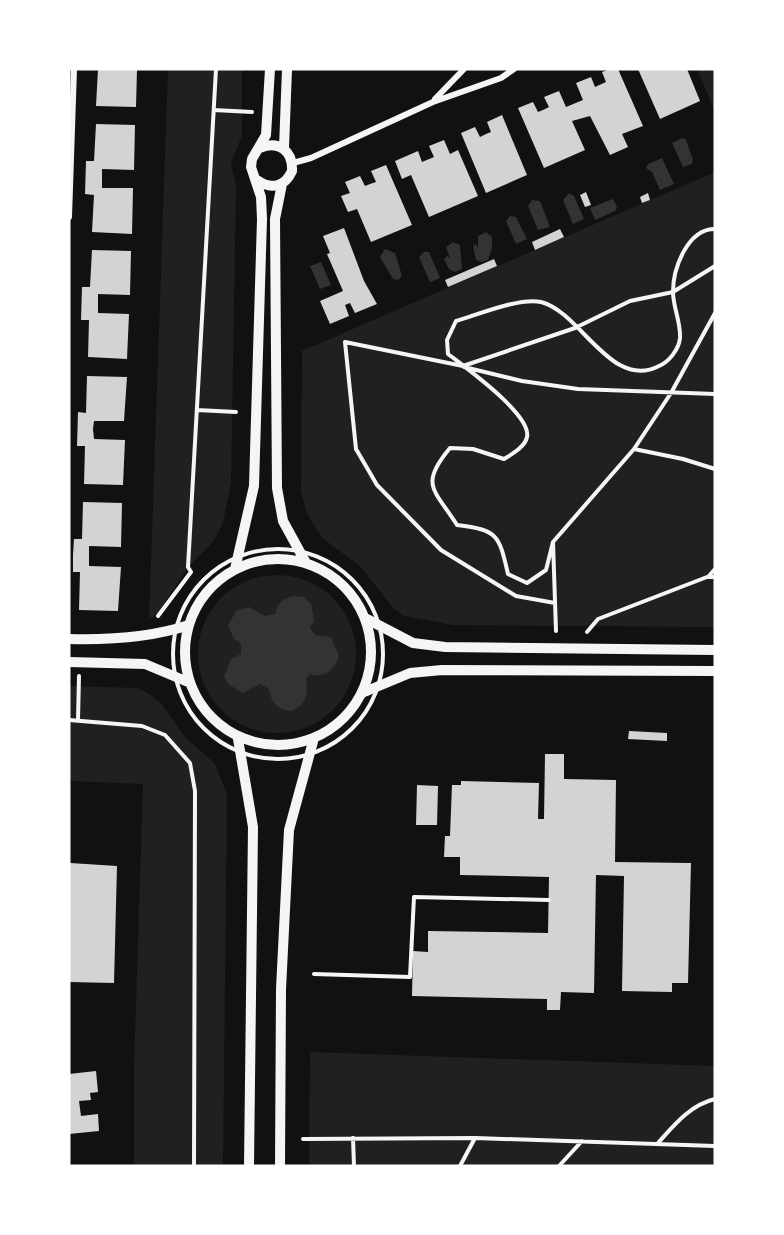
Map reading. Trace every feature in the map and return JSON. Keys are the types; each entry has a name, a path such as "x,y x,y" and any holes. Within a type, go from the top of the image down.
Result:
{"street":[{"path":"69,218 74,69"},
{"path":"237,563 282,558 306,562 342,583 355,599 365,618 372,644 370,669 362,693 342,719 314,738 279,745 238,739 202,706 188,682 185,644 189,625 206,592 237,563 250,511 255,465 262,219 261,197 257,180 253,174 252,159 266,135 270,69"},
{"path":"257,180 274,186 282,184 289,178 293,163 284,148 287,69"},
{"path":"433,102 464,69"},
{"path":"293,163 311,158 433,102 501,78 514,69"},
{"path":"260,148 268,145 284,148"},
{"path":"282,184 275,219 277,488 284,521 306,562"},
{"path":"365,618 413,643 445,647 715,650"},
{"path":"69,639 107,640 189,625"},
{"path":"74,662 145,664 188,682"},
{"path":"362,693 410,673 442,670 715,671"},
{"path":"280,1166 285,889 289,830 314,738"},
{"path":"238,739 253,826 249,1166"}],"path":[{"path":"157,619 191,572 188,567 216,69"},
{"path":"214,110 262,113"},
{"path":"715,229 710,229 691,240 680,258 673,292 680,339 674,354 660,366 640,372 621,367 575,328 561,312 541,302 524,302 456,321 447,340 448,354 512,408 527,425 527,438 517,451 504,459 473,449 450,448 433,469 432,486 457,525 477,527 494,534 502,546 508,574 527,584 546,570 553,542 634,449 671,393 715,313"},
{"path":"464,366 575,328 630,301 673,292 715,266"},
{"path":"555,603 516,596 441,550 377,485 356,449 345,342 464,366 522,381 578,389 715,394"},
{"path":"197,410 236,412"},
{"path":"634,449 683,459 715,469"},
{"path":"553,542 556,631"},
{"path":"260,550 300,552 331,563 350,578 371,605 379,626 383,657 378,685 366,711 353,728 335,743 309,754 293,758 266,758 240,751 219,741 205,729 183,699 175,675 173,653 176,629 191,594 200,583 222,565 237,563 260,550"},
{"path":"587,632 598,619 707,577 715,568"},
{"path":"707,577 715,578"},
{"path":"74,662 78,720"},
{"path":"69,720 142,726 165,735 190,763 195,791 194,1166"},
{"path":"314,974 411,976 414,897 549,900"},
{"path":"657,1144 680,1118 705,1102 715,1099"},
{"path":"353,1138 354,1166"},
{"path":"303,1139 475,1138 715,1146"},
{"path":"460,1166 475,1138"},
{"path":"559,1166 583,1141"}],"shaded area":[{"path":"168,69 242,69 242,136 231,162 236,188 231,482 223,523 213,542 188,567 159,612 149,620"},
{"path":"697,69 715,69 715,112"},
{"path":"682,138 686,140 693,160 692,164 683,167 672,143"},
{"path":"662,158 674,184 660,190 652,172 646,168 648,164"},
{"path":"715,172 715,627 453,625 404,616 394,609 360,566 322,538 306,512 301,490 302,351"},
{"path":"569,193 574,196 584,219 573,224 563,200"},
{"path":"613,199 617,207 615,211 595,220 590,208"},
{"path":"532,200 540,201 550,227 538,230 528,206"},
{"path":"510,216 516,217 527,239 516,244 506,221"},
{"path":"486,232 492,237 492,248 488,260 481,262 476,260 473,246 476,244 478,248 478,236"},
{"path":"453,242 460,245 462,269 455,272 449,269 444,259 447,256 450,258 446,247"},
{"path":"385,249 395,253 402,276 398,280 393,279 380,257"},
{"path":"424,252 429,252 440,278 430,282 419,257"},
{"path":"321,262 331,285 320,289 310,266"},
{"path":"277,575 292,576 307,581 321,588 333,598 343,610 350,624 355,639 355,669 350,684 343,698 333,710 321,720 307,727 292,732 277,733 262,732 247,727 233,720 221,710 211,698 204,684 199,669 198,654 199,639 204,624 211,610 221,598 233,588 247,581 262,576"},
{"path":"293,596 303,597 311,604 314,621 310,627 315,635 331,637 339,656 329,672 320,675 310,674 306,679 307,690 303,702 291,711 282,709 276,704 271,698 269,689 260,684 243,693 228,684 224,677 231,659 241,654 241,643 234,639 228,625 237,610 249,607 265,616 275,614 281,602"},
{"path":"69,686 138,688 149,694 162,704 184,736 215,764 227,794 223,1166 134,1166 134,1067 143,784 69,781"},
{"path":"310,1052 715,1066 715,1166 309,1166"}],"building":[{"path":"98,69 137,69 136,107 96,106"},
{"path":"618,69 643,126 622,134 628,147 610,155 590,116 572,121 585,150 544,168 518,108 533,102 538,112 543,110 549,107 544,97 559,91 566,107 583,100 576,83 591,77 595,87 606,82 602,72"},
{"path":"638,69 687,69 700,101 660,119"},
{"path":"502,115 527,175 486,193 461,133 475,127 480,137 491,132 487,122"},
{"path":"96,124 135,125 134,170 102,169 102,188 133,188 132,234 92,232 94,195 85,194 86,161 94,161"},
{"path":"444,140 450,154 458,150 478,196 429,217 411,175 402,179 395,161 418,151 422,162 434,157 429,146"},
{"path":"386,165 412,225 371,242 357,209 348,212 341,196 350,193 345,182 360,176 365,186 376,182 371,171"},
{"path":"586,192 591,205 585,207 580,195"},
{"path":"648,193 650,200 642,203 640,197"},
{"path":"344,228 364,281 377,304 355,313 350,303 345,305 349,316 330,324 320,301 343,291 327,254 330,253 323,236"},
{"path":"560,229 564,237 535,250 532,242"},
{"path":"92,250 131,251 130,295 98,294 98,313 129,314 127,359 88,357 89,320 81,320 82,287 90,287"},
{"path":"494,259 497,266 448,287 445,280"},
{"path":"87,376 127,377 124,421 94,421 93,429 94,439 125,440 123,485 84,484 85,446 77,446 78,412 86,413"},
{"path":"83,502 122,503 121,547 89,546 89,566 121,567 118,611 79,610 80,572 73,572 73,555 74,539 82,539"},
{"path":"629,731 667,733 667,741 628,739"},
{"path":"545,754 564,754 564,779 616,780 615,862 691,863 688,983 672,983 672,992 622,991 624,876 596,875 594,993 561,992 560,1010 547,1010 547,999 412,996 413,951 428,952 428,931 548,933 549,877 460,875 460,857 444,857 445,836 450,836 452,785 461,785 461,781 539,783 538,819 544,819"},
{"path":"417,785 438,786 437,825 416,825"},
{"path":"70,863 117,866 114,983 69,982"},
{"path":"96,1071 98,1092 90,1093 91,1100 79,1101 81,1116 98,1114 99,1131 69,1134 69,1074"}]}
